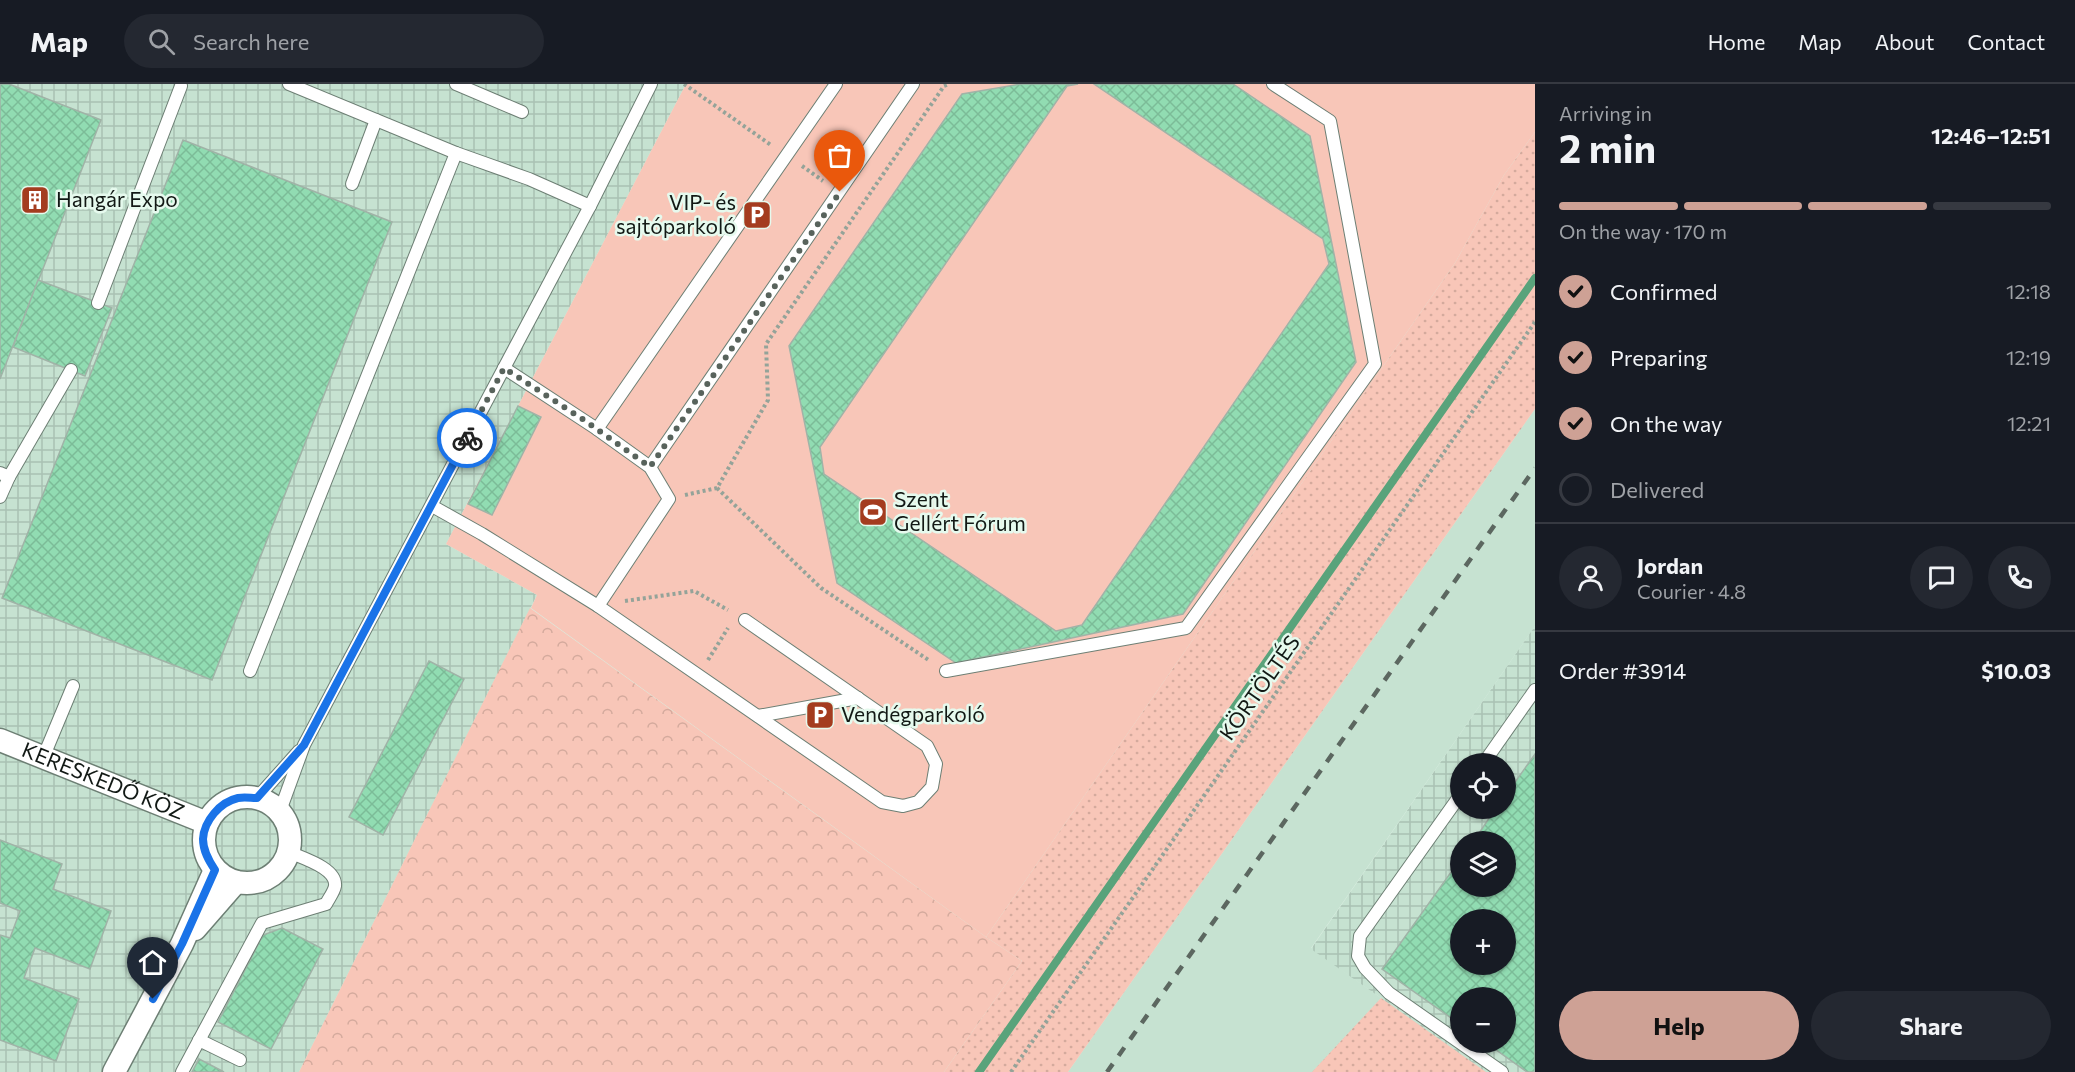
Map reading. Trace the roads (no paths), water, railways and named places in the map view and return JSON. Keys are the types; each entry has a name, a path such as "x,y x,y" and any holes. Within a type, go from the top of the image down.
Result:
{"street":[{"name":"KERESKEDŐ KÖZ","path":"0,740 207,823"},
{"path":"237,798 257,798 270,803 280,811 288,824 291,838 289,852 282,867 269,878 253,884 224,878 215,870 206,856 203,839 207,823 219,807 237,798"},
{"path":"114,1072 182,944 215,870"},
{"path":"182,944 236,882"}],"lane":[{"path":"289,84 456,153 529,179 590,206"},
{"path":"456,84 522,112"},
{"path":"280,811 304,745 590,206 651,84"},
{"path":"597,429 836,84"},
{"path":"650,467 914,84"},
{"path":"946,672 1186,628 1375,364 1330,121 1273,84"},
{"path":"98,303 182,85"},
{"path":"352,184 376,120"},
{"path":"250,672 456,153"},
{"path":"504,368 650,467 669,499 598,606"},
{"path":"0,497 4,475 71,370"},
{"path":"432,506 598,606 882,802 903,806 918,802 932,787 936,764 927,746 741,618"},
{"path":"43,758 73,686"},
{"path":"1491,753 1535,690"},
{"path":"758,716 858,698"},
{"path":"257,798 304,745"},
{"path":"1450,809 1359,936 1358,956 1365,968 1389,993 1502,1072"},
{"path":"182,1072 262,923 326,904 335,889 335,880 327,870 289,852"},
{"path":"199,1040 240,1060"}],"waterway":[{"path":"979,1072 1535,278"}],"railway":[{"path":"1107,1072 1535,468"}],"place":[{"name":"Hangár Expo","path":"35,200"},
{"name":"VIP- és sajtóparkoló","path":"757,215"},
{"name":"Szent Gellért Fórum","path":"873,512"},
{"name":"Vendégparkoló","path":"820,715"}]}
